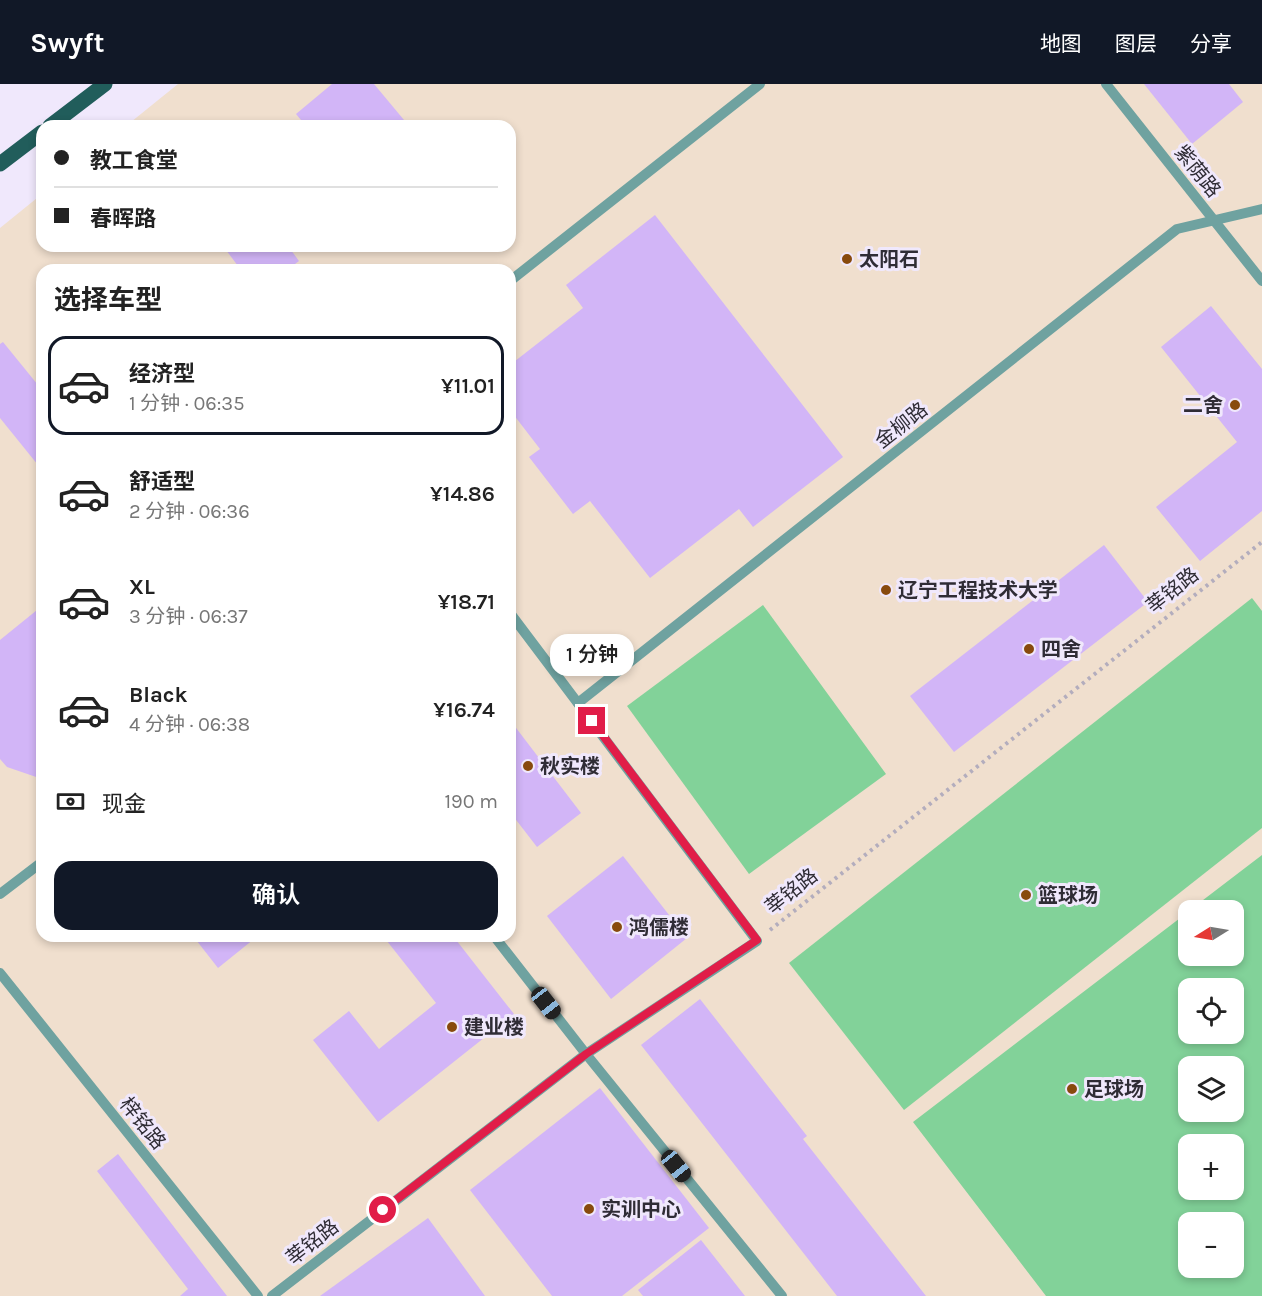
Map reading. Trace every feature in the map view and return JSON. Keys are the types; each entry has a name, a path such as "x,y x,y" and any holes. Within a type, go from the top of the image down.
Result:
{"main road":[{"path":"58,120 105,84"},
{"path":"0,164 36,137"}],"lane":[{"path":"516,275 760,84"},
{"name":"紫荫路","path":"1106,84 1262,281"},
{"name":"金柳路","path":"578,703 1177,229 1262,209"},
{"path":"516,621 757,940"},
{"path":"0,894 36,867"},
{"name":"莘铭路","path":"273,1296 586,1054 757,940"},
{"path":"499,942 586,1054 782,1296"},
{"name":"梓铭路","path":"0,973 258,1296"}],"path":[{"name":"莘铭路","path":"757,940 1262,542"}],"shaded area":[{"name":"辽宁工程技术大学","path":"178,84 1262,84 1262,1296 0,1296 0,228 36,199 36,252 516,252 516,120 133,120"}],"green space":[{"name":"篮球场","path":"1252,598 1262,611 1262,828 904,1110 789,963"},
{"path":"763,605 886,774 749,874 627,706"},
{"name":"足球场","path":"1262,855 1262,1296 1046,1296 913,1122 1178,920 1178,966 1244,966 1244,900 1203,900"}],"building":[{"path":"332,84 374,84 404,120 301,120 296,114"},
{"path":"1144,84 1229,84 1243,102 1192,144"},
{"path":"655,215 843,457 753,527 739,509 650,578 590,501 573,514 529,457 540,449 516,418 516,360 583,308 566,285"},
{"path":"228,252 292,252 299,261 295,264 236,264"},
{"name":"二舍","path":"1211,306 1262,369 1262,511 1200,561 1156,507 1237,442 1161,347"},
{"path":"3,342 36,383 36,463 0,418 0,344"},
{"name":"四舍","path":"1104,545 1148,602 954,752 910,696"},
{"path":"36,611 36,777 7,767 0,759 0,640"},
{"name":"秋实楼","path":"516,728 581,813 537,847 516,820"},
{"name":"鸿儒楼","path":"623,856 687,938 611,999 547,916"},
{"path":"198,942 250,942 218,968"},
{"name":"建业楼","path":"388,942 458,942 514,1014 378,1122 313,1040 349,1011 379,1049 436,1003"},
{"path":"700,999 807,1136 803,1139 926,1296 837,1296 641,1045"},
{"name":"实训中心","path":"600,1088 709,1228 622,1296 552,1296 470,1190"},
{"path":"118,1154 227,1296 180,1296 188,1289 97,1171"},
{"path":"428,1218 485,1296 320,1296"},
{"name":"实训中心","path":"701,1240 745,1296 643,1296 638,1290"}],"place":[{"name":"太阳石","path":"847,259"},
{"name":"二舍","path":"1235,405"},
{"name":"辽宁工程技术大学","path":"886,590"},
{"name":"四舍","path":"1029,649"},
{"name":"秋实楼","path":"528,766"},
{"name":"篮球场","path":"1026,895"},
{"name":"鸿儒楼","path":"617,927"},
{"name":"建业楼","path":"452,1027"},
{"name":"足球场","path":"1072,1089"},
{"name":"实训中心","path":"589,1209"}],"route":[{"path":"383,1210 586,1054 757,940 592,721"}]}
